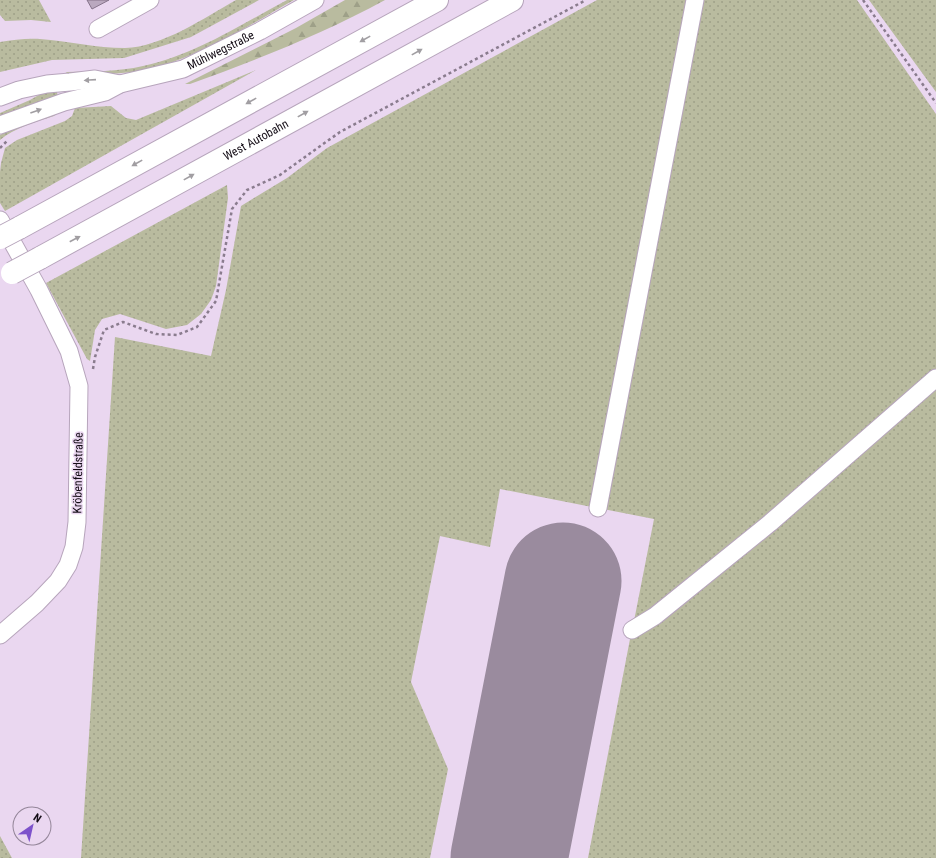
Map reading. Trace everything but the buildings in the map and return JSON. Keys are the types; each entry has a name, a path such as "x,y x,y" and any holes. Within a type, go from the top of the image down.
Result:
{"highway":[{"path":"0,238 9,224 437,0"},
{"name":"West Autobahn","path":"6,277 512,0"}],"street":[{"path":"98,29 150,0"},
{"name":"Mühlwegstraße","path":"0,125 64,102 105,92 120,84 183,69 260,31 315,0"},
{"path":"598,508 695,0"},
{"name":"Mühlwegstraße","path":"0,97 19,90 47,84 95,79 120,84"},
{"name":"Kröbenfeldstraße","path":"0,635 37,603 58,581 68,565 74,547 77,522 79,386 69,351 9,224"},
{"path":"632,630 656,616 770,523 936,378"}],"path":[{"path":"79,386 91,377 95,357 104,330 123,322 156,334 177,334 197,327 216,301 232,209 247,190 280,175 307,154 340,132 586,0"},
{"path":"863,0 936,103"}],"green space":[{"path":"0,0 39,0 51,22 31,20 5,21 0,15"},
{"path":"236,0 259,0 191,37 124,58 52,60 0,72 0,42 20,39 35,39 114,48 139,46 153,43 168,37 197,23"},
{"path":"287,0 294,0 222,40 185,58 165,65 126,73 64,74 67,72 105,71 143,66 181,55 217,38"},
{"path":"345,0 385,0 338,24 289,46 215,75 190,84 185,84 296,28"},
{"path":"597,0 690,0 592,507 500,489 490,547 440,536 411,682 448,769 430,858 81,858 115,337 211,356 226,290 241,206 287,178 327,148"},
{"path":"701,0 857,0 936,114 936,371 674,595 634,621 654,519 603,509"},
{"path":"869,0 936,0 936,92"},
{"path":"256,70 5,211 0,203 0,172 5,148 17,140 65,121 72,116 75,108 111,106 126,118 136,120"},
{"path":"56,89 58,96 0,116 0,113 44,92"},
{"path":"59,109 58,113 54,116 18,129 0,140 0,135 13,127"},
{"path":"227,185 228,198 216,286 211,300 201,314 187,325 166,329 120,314 102,319 95,330 90,361 87,359 46,283"},
{"path":"936,385 936,858 588,858 630,639 656,623"},
{"path":"0,836 12,858 0,858"}],"runway":[{"path":"509,858 563,581"}]}
